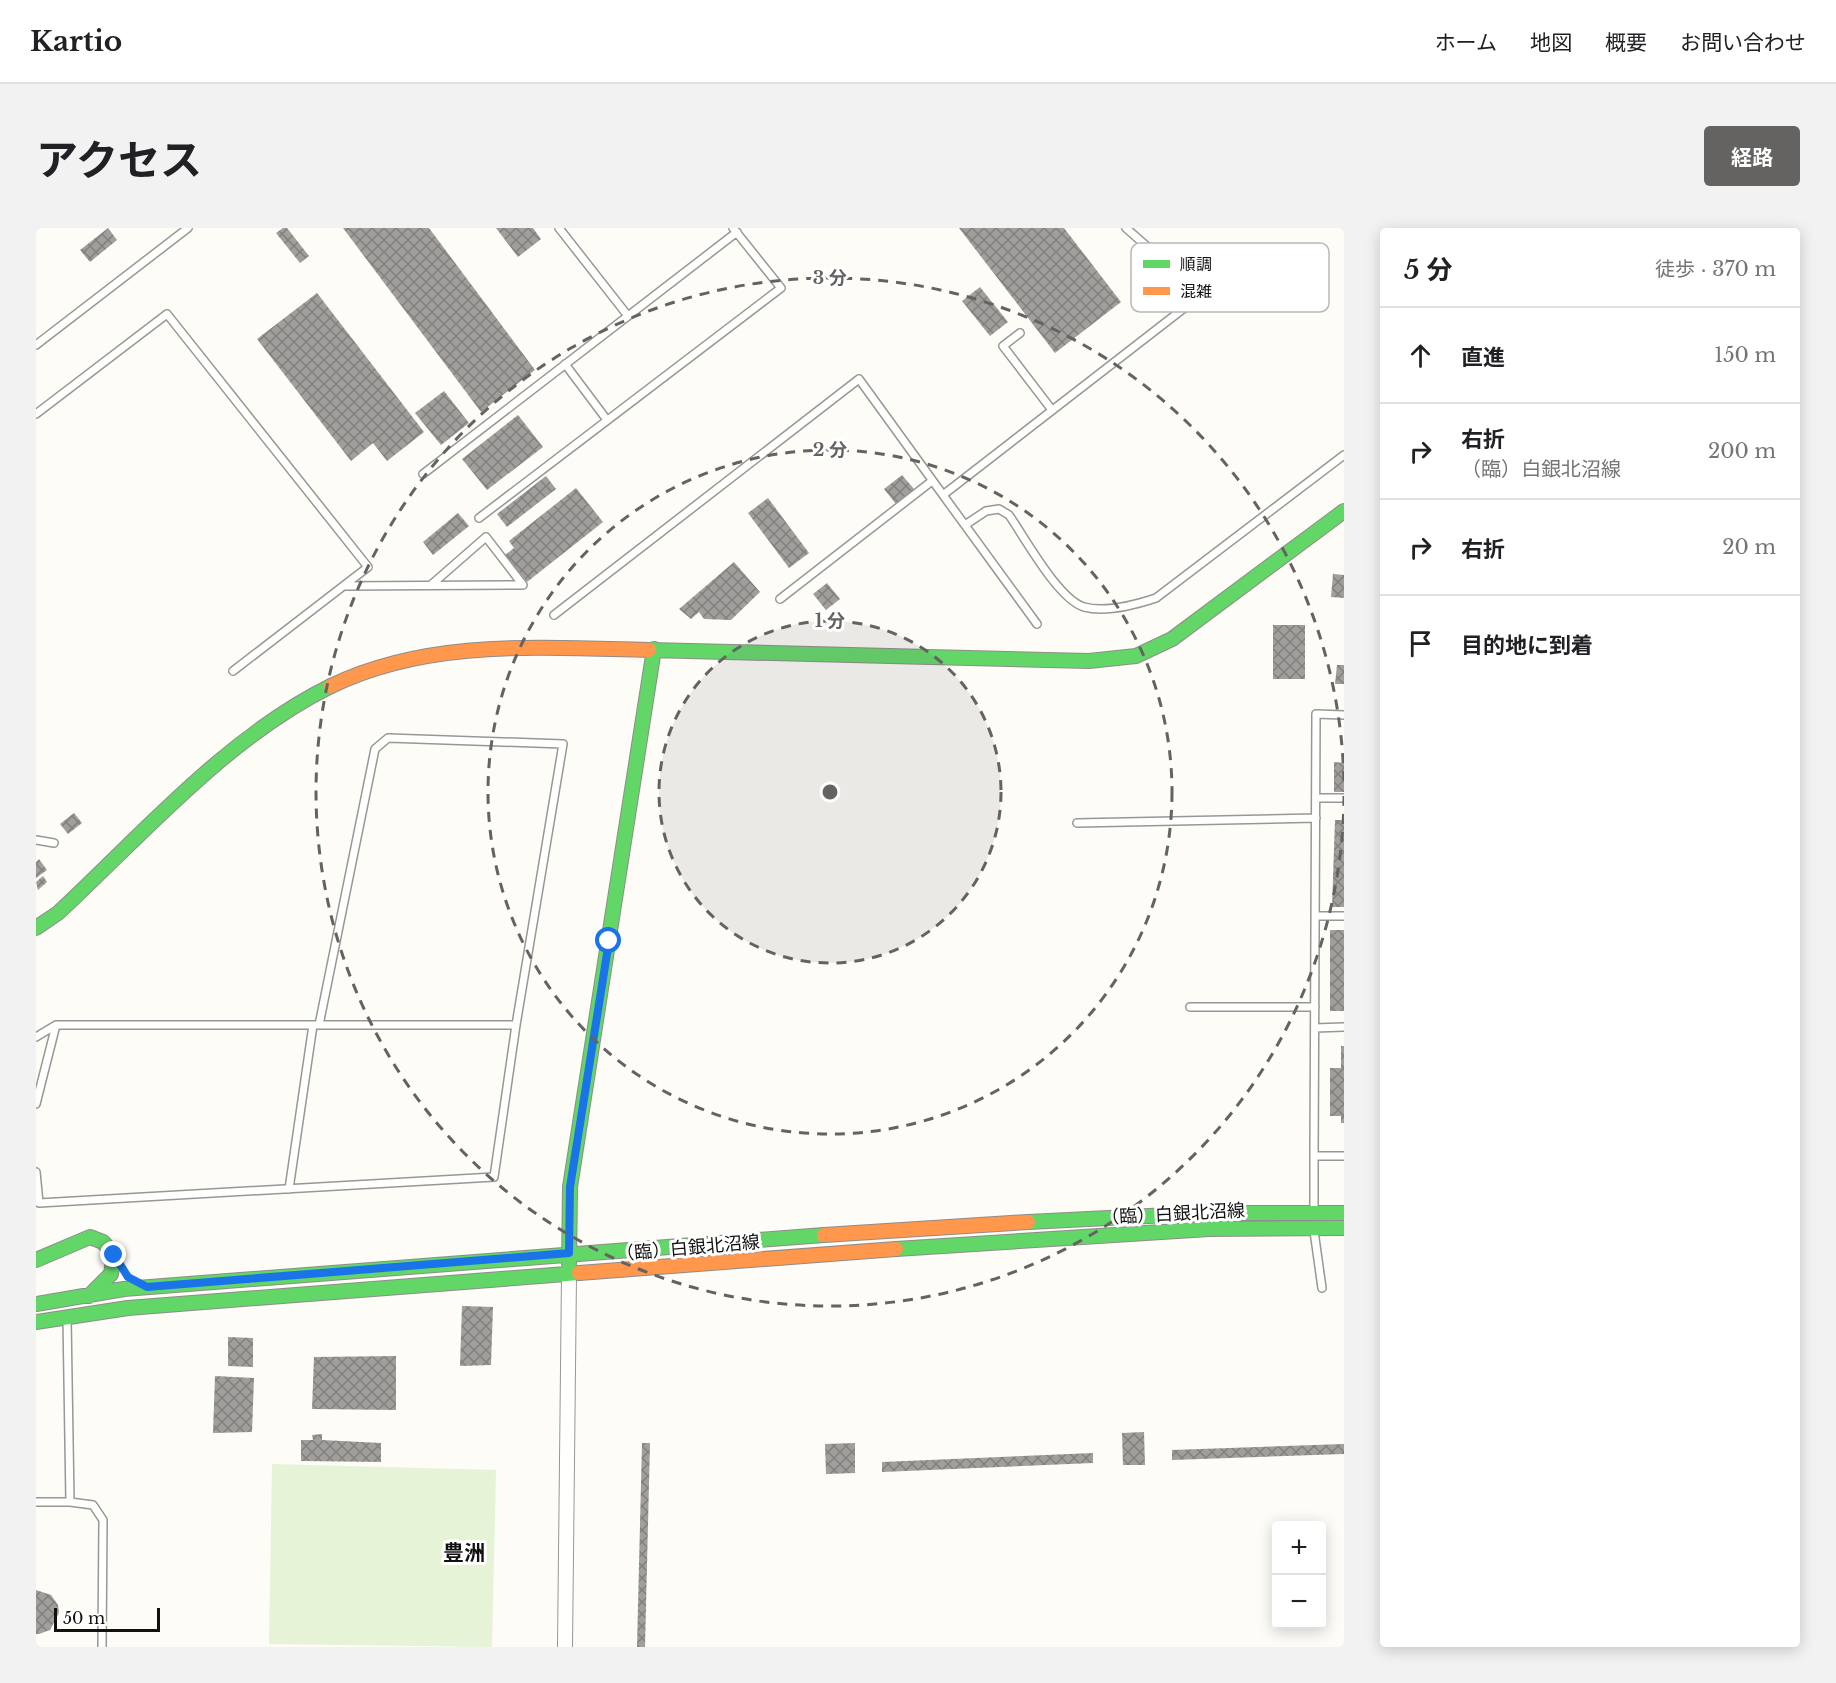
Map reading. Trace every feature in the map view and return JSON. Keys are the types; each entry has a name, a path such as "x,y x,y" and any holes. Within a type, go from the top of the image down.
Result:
{"street":[{"path":"36,928 66,905 219,762 268,723 320,692 377,667 446,652 516,647 1089,661 1137,656 1172,639 1344,511"},
{"path":"565,1647 570,1187 654,650"},
{"name":"（臨）白銀北沼線","path":"36,1304 147,1287 569,1253 995,1224 1209,1213 1344,1213"},
{"name":"（臨）白銀北沼線","path":"36,1322 67,1315 203,1302 969,1243 1209,1229 1344,1228"},
{"path":"36,1260 90,1237 103,1242 126,1274 147,1287"},
{"path":"89,1296 111,1274 114,1255"}],"lane":[{"path":"36,345 188,228"},
{"path":"560,228 628,316"},
{"path":"1126,228 1143,243"},
{"path":"423,474 628,316 735,230 781,288 479,518"},
{"path":"943,495 1178,312"},
{"path":"36,414 167,314 368,567 232,671"},
{"path":"1020,333 1003,346 1052,410"},
{"path":"565,364 607,420"},
{"path":"554,615 859,379 1037,624"},
{"path":"965,525 986,511 999,509 1009,515 1064,593 1082,607 1104,609 1142,603 1156,598 1344,455"},
{"path":"780,598 932,480"},
{"path":"344,585 431,585 523,585 486,537 431,585"},
{"path":"1322,1288 1314,1228 1316,714 1344,715"},
{"path":"36,1172 39,1203 494,1177 516,1025 563,744 388,738 375,749 316,1025 289,1188"},
{"path":"1316,798 1344,798"},
{"path":"1077,823 1316,818"},
{"path":"36,840 54,843"},
{"path":"1315,916 1344,916"},
{"path":"1190,1007 1315,1007"},
{"path":"36,1037 56,1025 516,1025"},
{"path":"36,1104 56,1025"},
{"path":"1315,1028 1344,1027"},
{"path":"1314,1156 1344,1156"},
{"path":"67,1315 70,1502"},
{"path":"36,1502 93,1505 103,1520 102,1647"}],"green space":[{"path":"272,1464 496,1470 492,1647 269,1644"}],"building":[{"path":"108,228 117,240 90,262 80,250"},
{"path":"287,228 309,256 300,263 276,233"},
{"path":"343,228 429,228 535,370 481,412"},
{"path":"496,228 533,228 541,239 518,257"},
{"path":"959,228 1064,228 1121,302 1055,353"},
{"path":"980,287 1008,322 990,336 962,301"},
{"path":"317,293 424,432 387,461 373,443 351,461 257,339"},
{"path":"444,391 469,423 441,445 415,413"},
{"path":"518,415 543,447 487,490 462,459"},
{"path":"902,475 914,489 896,504 884,489"},
{"path":"546,476 556,489 507,527 497,514"},
{"path":"576,488 603,522 527,582 505,555 514,548 509,541"},
{"path":"768,498 809,553 789,568 748,513"},
{"path":"458,513 469,526 433,555 423,542"},
{"path":"734,562 760,592 731,620 704,619 699,612 691,619 679,609"},
{"path":"1333,574 1344,575 1344,598 1331,597"},
{"path":"827,583 840,599 826,610 813,594"},
{"path":"1273,625 1305,625 1305,679 1273,679"},
{"path":"1337,665 1344,665 1344,684 1335,684"},
{"path":"1334,762 1344,763 1344,792 1334,792"},
{"path":"74,813 82,823 68,834 60,824"},
{"path":"1335,820 1344,820 1344,907 1332,907"},
{"path":"39,859 47,870 36,878 36,862"},
{"path":"43,876 47,882 38,890 36,882"},
{"path":"1330,930 1344,930 1344,1011 1330,1011"},
{"path":"1341,1046 1344,1046 1344,1123 1341,1123 1341,1116 1330,1116 1330,1068 1341,1068"},
{"path":"462,1306 493,1307 491,1365 460,1366"},
{"path":"228,1337 253,1338 253,1367 228,1366"},
{"path":"396,1356 396,1410 312,1409 314,1357"},
{"path":"215,1376 254,1378 252,1432 213,1433"},
{"path":"1144,1432 1145,1465 1123,1465 1122,1433"},
{"path":"322,1434 322,1440 381,1443 381,1462 301,1461 301,1440 313,1440 312,1435"},
{"path":"642,1443 650,1443 645,1647 637,1647"},
{"path":"855,1443 855,1473 826,1474 825,1444"},
{"path":"1344,1444 1344,1454 1172,1460 1172,1450"},
{"path":"1093,1453 1093,1463 882,1472 882,1462"},
{"path":"36,1590 51,1595 58,1605 59,1613 50,1630 39,1634 36,1634"}],"traffic: fast":[{"path":"649,650 1089,661 1136,656 1172,639 1344,511"},
{"path":"569,1264 570,1187 654,649"},
{"path":"36,928 58,913 187,789 221,760 256,732 293,707 331,686"},
{"path":"1028,1222 1209,1213 1344,1213"},
{"path":"896,1249 1209,1229 1344,1228"},
{"path":"36,1304 124,1289 824,1235"},
{"path":"36,1260 90,1237 103,1242 114,1255 111,1274 89,1296"},
{"path":"36,1322 128,1308 579,1273"}],"traffic: slow":[{"path":"331,686 369,671 407,660 447,653 527,648 649,650"},
{"path":"824,1235 1028,1222"},
{"path":"579,1273 896,1249"}],"district":[{"name":"豊洲","path":"464,1553"}],"route":[{"path":"114,1255 128,1277 147,1287 569,1253 570,1187 609,941"}]}
